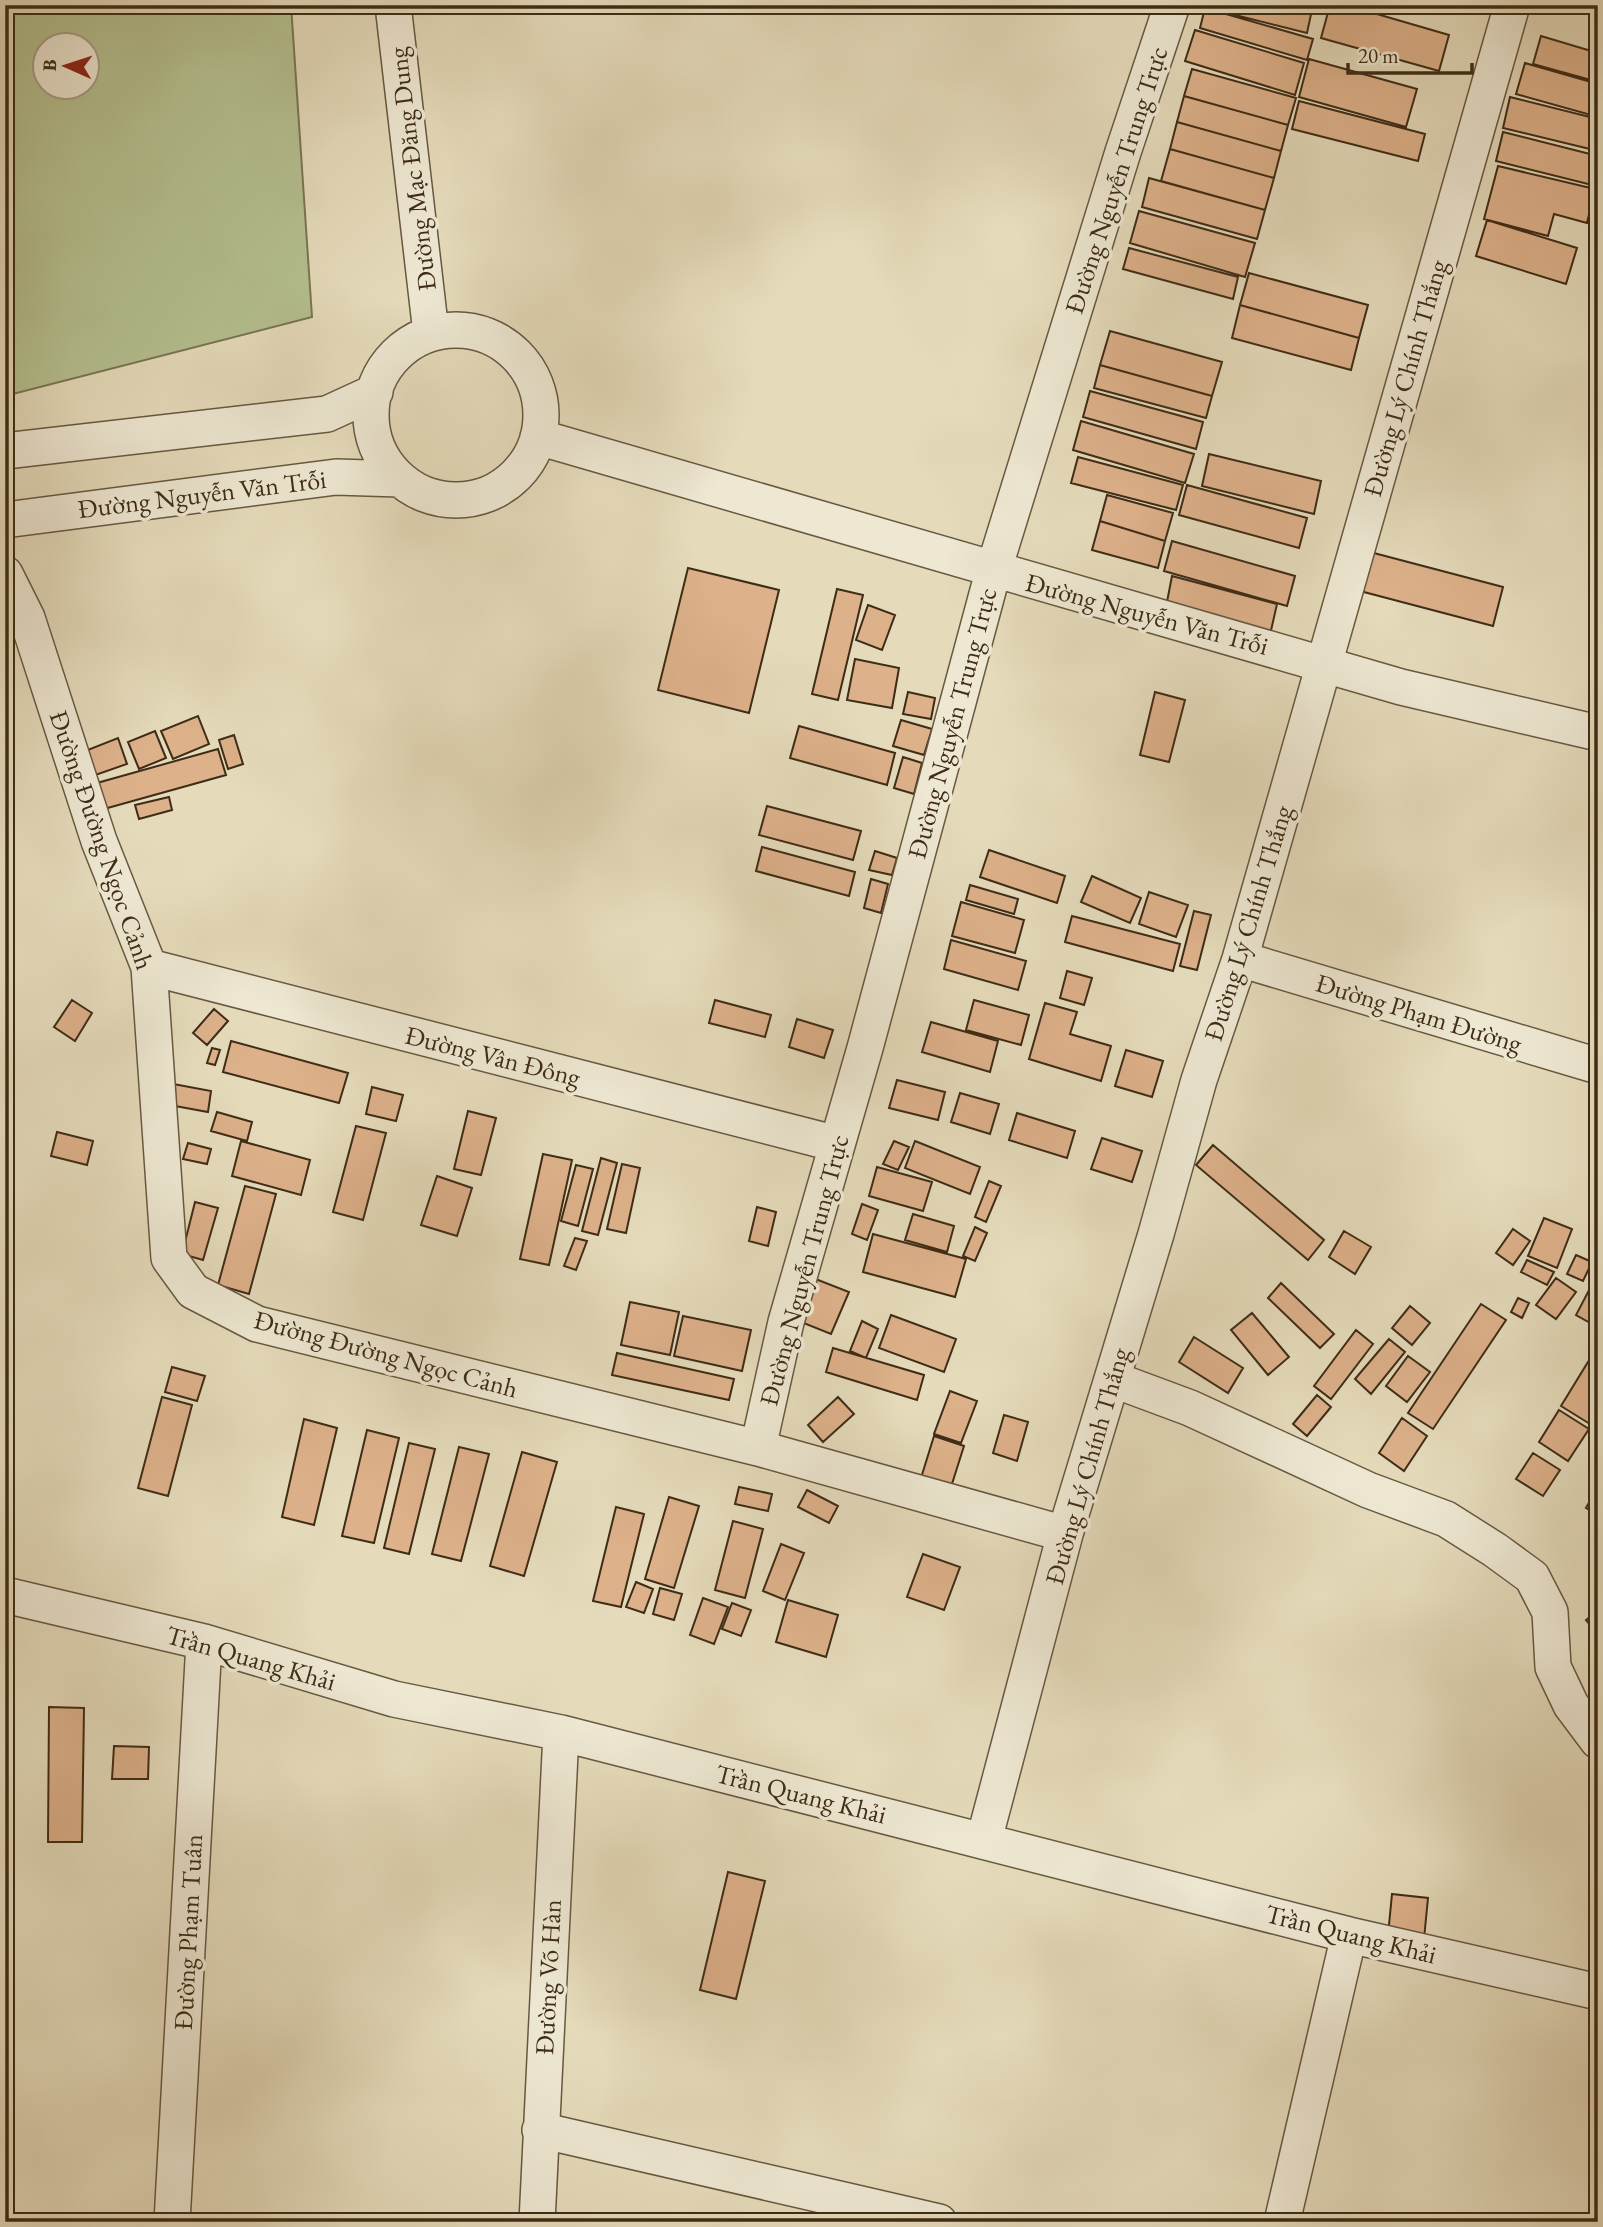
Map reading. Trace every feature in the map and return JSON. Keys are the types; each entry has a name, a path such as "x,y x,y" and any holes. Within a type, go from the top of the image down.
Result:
{"street":[{"name":"Đường Mạc Đăng Dung","path":"393,5 431,333"},
{"name":"Đường Nguyễn Trung Trực","path":"758,1448 786,1322 993,572 1123,152 1172,5"},
{"name":"Đường Lý Chính Thắng","path":"984,1840 1065,1534 1199,1080 1240,959 1512,5"},
{"path":"467,330 501,342 527,368 540,402 538,438 525,467 501,489 471,500 439,499 409,487 386,465 373,435 371,404 382,373 402,348 431,333 467,330"},
{"path":"5,452 327,414 375,392"},
{"name":"Đường Nguyễn Văn Trỗi","path":"538,438 993,572 1324,663 1401,687 1598,733"},
{"name":"Đường Nguyễn Văn Trỗi","path":"5,520 336,477 400,479"},
{"name":"Đường Đường Ngọc Cảnh","path":"5,574 27,618 99,841 149,967 169,1258 193,1291 257,1324 758,1448 1065,1534"},
{"name":"Đường Phạm Đường","path":"1240,959 1598,1066"},
{"name":"Đường Vân Đông","path":"149,967 837,1144"},
{"path":"1112,1379 1190,1408 1368,1490 1446,1519 1532,1577 1550,1612 1553,1667 1571,1705 1598,1741"},
{"name":"Trần Quang Khải","path":"5,1595 204,1642 394,1699 561,1733 1349,1935 1598,1992"},
{"name":"Đường Phạm Tuân","path":"172,2222 204,1642"},
{"name":"Đường Võ Hàn","path":"537,2222 561,1733"},
{"path":"1282,2222 1349,1935"},
{"path":"540,2130 939,2222"}],"green space":[{"path":"5,5 291,5 312,317 5,396"}],"building":[{"path":"1220,5 1313,5 1307,33 1219,11"},
{"path":"1330,5 1346,5 1449,35 1439,71 1321,38"},
{"path":"1205,8 1313,39 1307,60 1200,28"},
{"path":"1195,30 1304,63 1295,95 1185,61"},
{"path":"1541,36 1598,53 1598,82 1533,64"},
{"path":"1309,59 1417,89 1406,127 1299,97"},
{"path":"1525,63 1598,84 1598,117 1516,94"},
{"path":"1192,69 1296,98 1288,125 1184,96"},
{"path":"1184,96 1288,125 1281,151 1177,122"},
{"path":"1510,97 1598,119 1598,151 1503,128"},
{"path":"1299,101 1425,134 1418,161 1292,129"},
{"path":"1177,122 1281,151 1274,178 1170,149"},
{"path":"1503,132 1598,156 1596,186 1496,161"},
{"path":"1170,149 1274,178 1265,210 1161,181"},
{"path":"1498,166 1595,189 1587,223 1554,214 1548,236 1484,219"},
{"path":"1149,178 1265,210 1257,239 1142,207"},
{"path":"1139,211 1255,243 1245,277 1130,243"},
{"path":"1487,220 1577,248 1566,284 1476,256"},
{"path":"1129,248 1238,277 1233,299 1123,269"},
{"path":"1249,273 1368,305 1359,338 1240,305"},
{"path":"1240,305 1359,338 1351,370 1232,338"},
{"path":"1110,331 1222,362 1212,396 1100,365"},
{"path":"1100,365 1212,396 1206,418 1094,388"},
{"path":"1090,391 1203,422 1196,449 1083,417"},
{"path":"1081,421 1194,454 1185,483 1073,450"},
{"path":"1209,454 1321,481 1314,514 1202,486"},
{"path":"1078,457 1183,485 1176,510 1071,483"},
{"path":"1187,485 1307,518 1299,548 1179,515"},
{"path":"1107,495 1173,513 1165,541 1100,521"},
{"path":"1100,521 1165,541 1158,568 1092,550"},
{"path":"1172,541 1295,576 1287,606 1164,571"},
{"path":"1370,552 1503,587 1493,626 1360,591"},
{"path":"688,568 779,590 749,713 658,690"},
{"path":"1172,576 1277,604 1270,635 1166,607"},
{"path":"837,589 863,595 838,700 812,694"},
{"path":"868,605 895,615 882,650 856,640"},
{"path":"855,659 899,668 892,708 847,700"},
{"path":"908,692 935,698 931,719 903,714"},
{"path":"1155,692 1185,700 1169,762 1140,755"},
{"path":"198,716 209,744 173,759 161,731"},
{"path":"901,720 932,729 924,755 893,746"},
{"path":"799,726 895,753 887,785 790,758"},
{"path":"155,731 166,758 139,769 128,742"},
{"path":"234,735 243,764 228,769 219,740"},
{"path":"118,738 127,764 84,779 75,755"},
{"path":"218,749 226,775 104,809 97,783"},
{"path":"903,757 922,763 914,794 894,788"},
{"path":"169,797 172,810 139,819 135,805"},
{"path":"767,806 861,831 853,860 759,835"},
{"path":"762,847 855,872 849,896 756,871"},
{"path":"989,850 1065,876 1057,903 980,877"},
{"path":"875,851 897,858 892,875 869,870"},
{"path":"1092,876 1141,898 1130,923 1081,902"},
{"path":"871,879 888,884 881,913 864,908"},
{"path":"970,885 1018,899 1014,914 966,900"},
{"path":"1149,892 1188,905 1176,937 1139,924"},
{"path":"961,902 1024,920 1015,953 952,936"},
{"path":"1194,911 1211,915 1197,970 1180,966"},
{"path":"1072,916 1180,944 1173,971 1065,942"},
{"path":"951,940 1026,961 1018,990 944,969"},
{"path":"1067,971 1092,978 1084,1005 1060,998"},
{"path":"72,1000 92,1013 75,1041 54,1027"},
{"path":"715,1000 771,1015 765,1037 709,1023"},
{"path":"974,1000 1029,1015 1021,1045 966,1030"},
{"path":"1045,1003 1077,1012 1070,1034 1111,1046 1101,1081 1029,1059"},
{"path":"214,1009 228,1021 207,1045 193,1033"},
{"path":"797,1019 833,1030 824,1058 789,1047"},
{"path":"931,1022 998,1041 990,1072 922,1052"},
{"path":"231,1041 348,1073 339,1103 223,1072"},
{"path":"212,1048 220,1050 215,1065 207,1063"},
{"path":"1126,1050 1163,1061 1152,1097 1115,1086"},
{"path":"897,1080 945,1092 938,1120 889,1108"},
{"path":"168,1083 211,1091 208,1112 164,1104"},
{"path":"372,1087 403,1095 396,1121 366,1114"},
{"path":"960,1093 999,1104 990,1134 951,1122"},
{"path":"468,1111 496,1118 481,1175 454,1169"},
{"path":"217,1112 252,1122 247,1141 211,1131"},
{"path":"1017,1113 1075,1131 1067,1158 1009,1140"},
{"path":"356,1126 386,1133 363,1220 333,1212"},
{"path":"57,1132 93,1141 87,1165 51,1156"},
{"path":"1102,1138 1142,1151 1132,1182 1091,1169"},
{"path":"241,1141 310,1160 301,1195 232,1176"},
{"path":"894,1141 909,1147 898,1170 883,1164"},
{"path":"915,1141 980,1167 970,1194 905,1168"},
{"path":"188,1143 211,1149 207,1164 183,1159"},
{"path":"1213,1145 1324,1240 1308,1260 1196,1165"},
{"path":"543,1154 572,1160 549,1265 520,1259"},
{"path":"601,1158 617,1163 598,1235 582,1231"},
{"path":"622,1164 640,1168 626,1233 607,1229"},
{"path":"576,1165 593,1169 578,1226 561,1221"},
{"path":"877,1167 932,1182 923,1211 869,1196"},
{"path":"437,1176 472,1188 457,1236 421,1225"},
{"path":"989,1181 1001,1186 986,1222 975,1217"},
{"path":"245,1186 276,1194 249,1294 218,1285"},
{"path":"195,1202 218,1208 203,1260 182,1254"},
{"path":"862,1204 878,1210 867,1240 852,1234"},
{"path":"757,1207 776,1212 768,1246 749,1241"},
{"path":"913,1214 954,1226 947,1252 905,1240"},
{"path":"1544,1218 1572,1229 1557,1268 1528,1256"},
{"path":"975,1227 987,1233 975,1261 963,1256"},
{"path":"1513,1229 1530,1241 1513,1265 1496,1253"},
{"path":"1344,1231 1371,1247 1355,1274 1329,1257"},
{"path":"873,1234 966,1259 955,1297 863,1272"},
{"path":"575,1238 587,1241 576,1270 564,1266"},
{"path":"1576,1255 1592,1262 1583,1281 1567,1274"},
{"path":"1527,1260 1554,1272 1547,1285 1521,1272"},
{"path":"1598,1273 1598,1313 1592,1324 1576,1315"},
{"path":"813,1278 849,1292 831,1334 796,1320"},
{"path":"1556,1278 1576,1292 1556,1319 1536,1305"},
{"path":"1281,1283 1334,1334 1320,1348 1268,1298"},
{"path":"1518,1298 1529,1303 1522,1318 1511,1312"},
{"path":"630,1302 679,1312 670,1355 621,1345"},
{"path":"1481,1304 1506,1320 1433,1429 1408,1413"},
{"path":"1410,1306 1430,1323 1412,1345 1392,1328"},
{"path":"1252,1313 1289,1357 1268,1375 1231,1330"},
{"path":"891,1315 956,1339 944,1372 879,1348"},
{"path":"683,1316 751,1330 742,1371 674,1356"},
{"path":"862,1321 878,1329 866,1358 850,1351"},
{"path":"1356,1330 1373,1344 1331,1399 1314,1386"},
{"path":"1194,1337 1243,1368 1228,1393 1179,1362"},
{"path":"1389,1339 1405,1352 1371,1394 1355,1379"},
{"path":"833,1348 924,1375 917,1400 826,1372"},
{"path":"617,1353 734,1379 729,1400 612,1375"},
{"path":"1408,1356 1430,1372 1407,1402 1386,1386"},
{"path":"1588,1362 1598,1369 1598,1412 1590,1424 1561,1406"},
{"path":"172,1367 205,1376 197,1401 165,1392"},
{"path":"950,1391 977,1401 961,1443 934,1434"},
{"path":"1317,1395 1331,1407 1307,1436 1293,1424"},
{"path":"162,1397 192,1405 168,1496 138,1488"},
{"path":"838,1397 854,1414 823,1442 808,1425"},
{"path":"1559,1410 1589,1429 1568,1461 1539,1442"},
{"path":"1004,1415 1028,1422 1017,1461 993,1453"},
{"path":"1402,1418 1427,1436 1404,1471 1379,1453"},
{"path":"304,1419 337,1428 314,1525 282,1517"},
{"path":"367,1430 399,1438 374,1543 342,1536"},
{"path":"934,1436 964,1446 951,1487 921,1478"},
{"path":"409,1443 435,1449 409,1554 384,1548"},
{"path":"459,1447 489,1454 461,1561 432,1554"},
{"path":"522,1452 557,1462 524,1576 490,1566"},
{"path":"1533,1453 1560,1470 1543,1496 1516,1479"},
{"path":"739,1487 772,1494 768,1511 735,1504"},
{"path":"1598,1487 1598,1515 1586,1508"},
{"path":"807,1490 838,1506 829,1523 798,1507"},
{"path":"669,1497 699,1506 674,1588 645,1579"},
{"path":"616,1507 644,1514 621,1607 593,1601"},
{"path":"733,1521 763,1529 745,1598 715,1590"},
{"path":"781,1544 804,1553 785,1600 763,1591"},
{"path":"923,1554 960,1567 944,1610 907,1597"},
{"path":"636,1582 653,1589 644,1613 626,1607"},
{"path":"660,1588 682,1594 674,1620 653,1614"},
{"path":"703,1598 728,1607 714,1644 690,1635"},
{"path":"788,1600 838,1615 826,1657 776,1642"},
{"path":"732,1603 751,1610 741,1636 722,1629"},
{"path":"1598,1610 1598,1634 1586,1620"},
{"path":"49,1707 84,1708 82,1842 48,1842"},
{"path":"114,1746 149,1747 148,1779 112,1779"},
{"path":"728,1872 765,1881 736,1999 700,1990"},
{"path":"1392,1894 1428,1898 1424,1939 1388,1935"}]}
